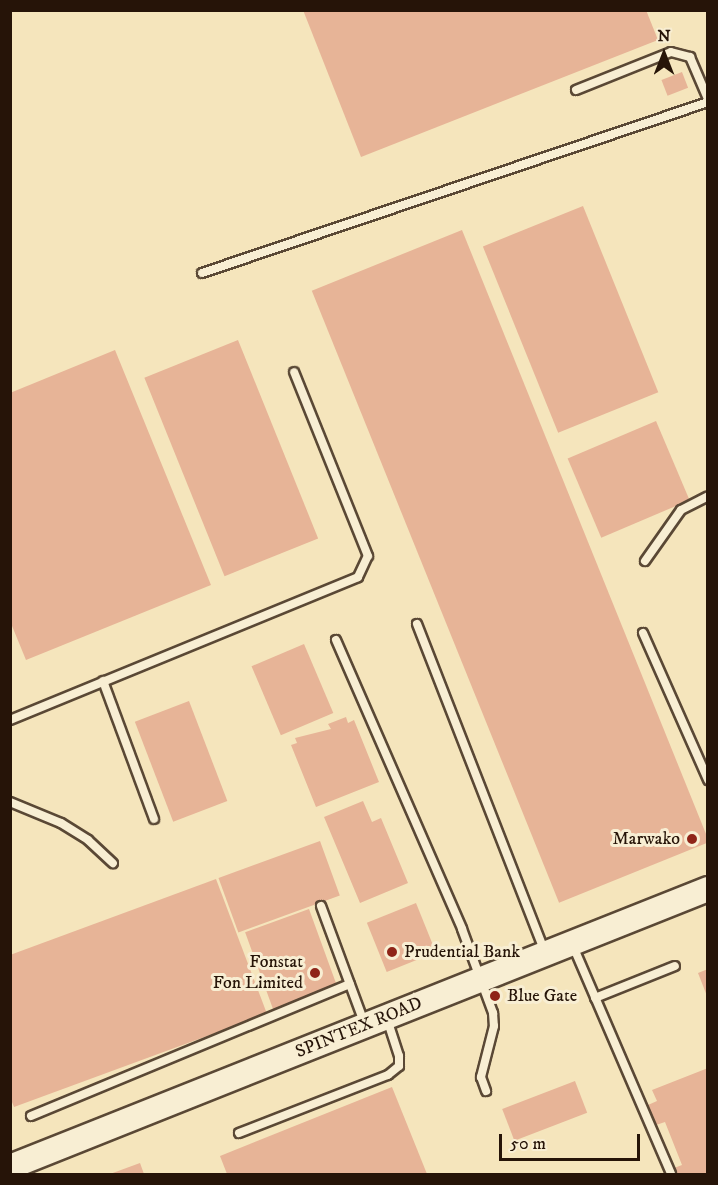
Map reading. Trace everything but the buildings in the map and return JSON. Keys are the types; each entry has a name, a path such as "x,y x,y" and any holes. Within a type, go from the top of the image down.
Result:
{"main road":[{"name":"SPINTEX ROAD","path":"14,1169 480,979 708,889"}],"lane":[{"path":"202,273 708,101 690,57 671,52 576,90"},
{"path":"10,720 358,577 365,567 368,556 294,372"},
{"path":"645,561 681,510 708,496"},
{"path":"417,624 545,953"},
{"path":"644,633 708,780"},
{"path":"336,640 462,929 480,979 494,1026 483,1061 481,1077 486,1091"},
{"path":"103,681 154,819"},
{"path":"10,802 61,823 88,840 113,863"},
{"path":"239,1133 388,1075 399,1066 399,1056 350,984 321,906"},
{"path":"571,943 671,1174"},
{"path":"595,998 675,966"},
{"path":"31,1116 350,984"}],"place":[{"name":"Marwako","path":"692,839"},
{"name":"Prudential Bank","path":"392,952"},
{"name":"Fonstat Fon Limited","path":"315,973"},
{"name":"Blue Gate","path":"495,996"}]}
